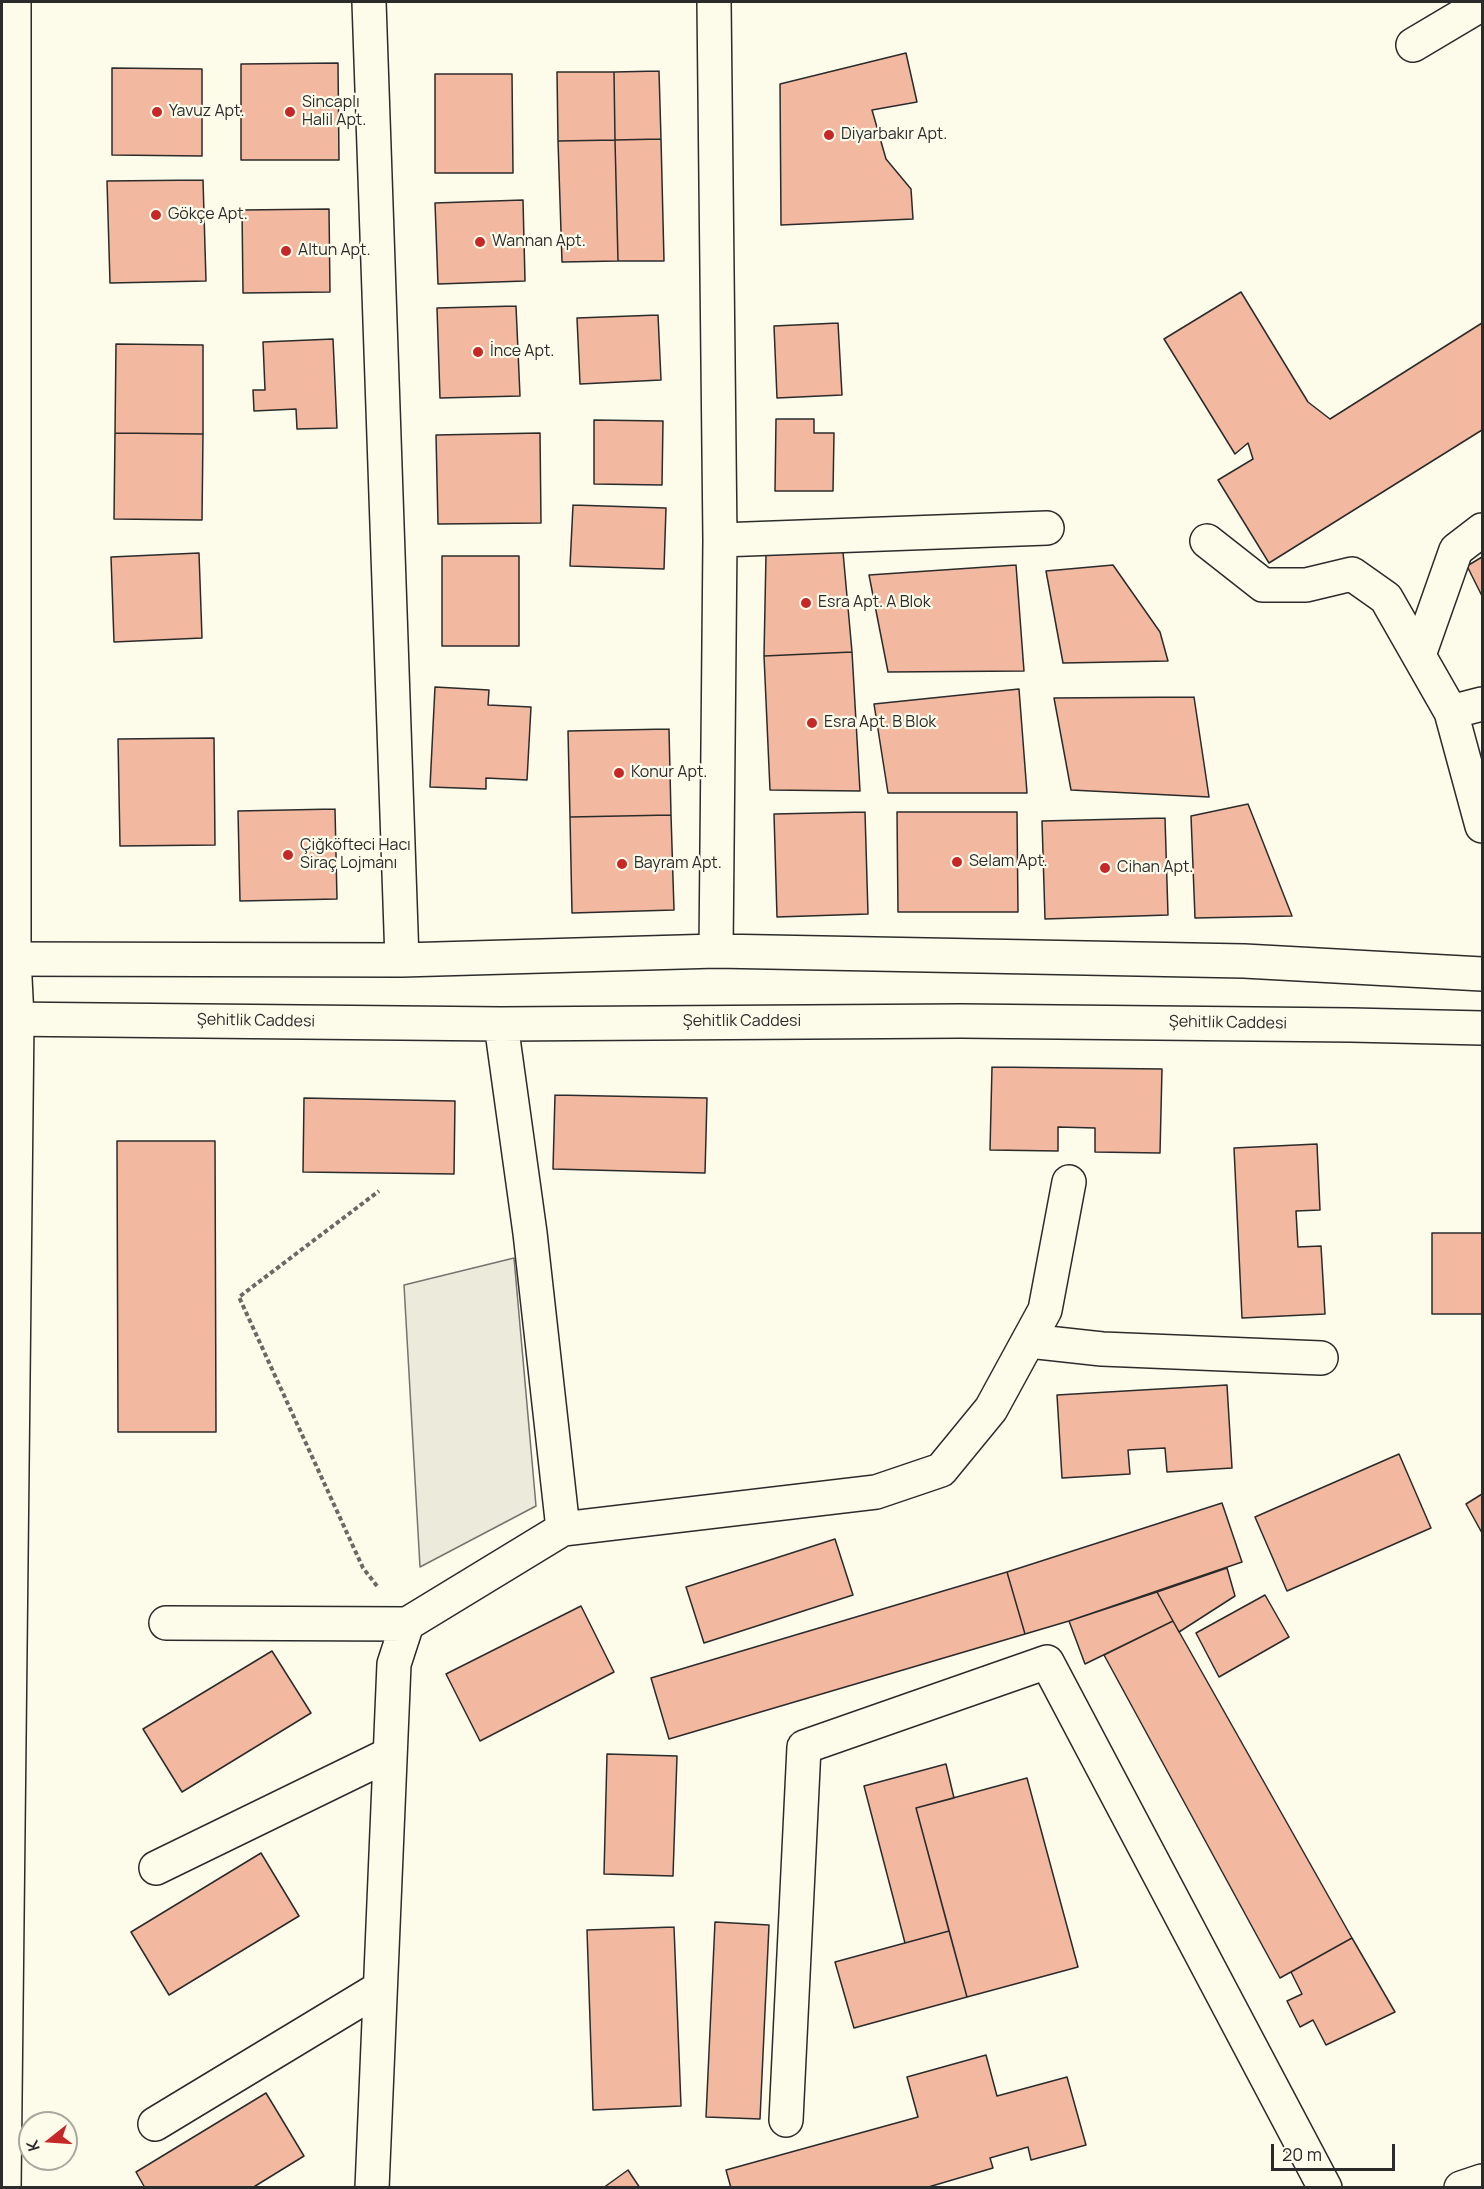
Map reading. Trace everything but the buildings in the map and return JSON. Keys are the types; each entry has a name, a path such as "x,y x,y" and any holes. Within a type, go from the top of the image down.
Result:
{"street":[{"path":"4,2187 14,2"},
{"path":"369,2 402,960"},
{"path":"714,2 720,540 716,951"},
{"path":"1413,45 1482,4"},
{"path":"720,540 1047,528"},
{"path":"1419,655 1456,550 1482,530"},
{"path":"1207,541 1263,585 1306,585 1352,574 1386,598 1450,712 1482,826"},
{"path":"1450,712 1482,704"},
{"path":"8,958 402,960 716,951 1244,962 1482,974"},
{"name":"Şehitlik Caddesi","path":"9,1019 501,1024 961,1021 1482,1028"},
{"path":"501,1024 530,1233 563,1528"},
{"path":"166,1623 407,1624 563,1528 876,1492 941,1470 991,1409 1045,1310 1069,1182"},
{"path":"1029,1341 1102,1349 1321,1358"},
{"path":"372,2187 394,1664 407,1624"},
{"path":"786,2120 804,1747 1047,1662 1325,2187"},
{"path":"156,1868 390,1754"},
{"path":"155,2124 380,1988"},
{"path":"1461,2187 1482,2181"}],"path":[{"path":"379,1191 239,1297 363,1568 407,1624"}],"shaded area":[{"path":"514,1258 536,1506 420,1567 404,1285"}],"place":[{"name":"Yavuz Apt.","path":"157,112"},
{"name":"Sincaplı Halil Apt.","path":"290,112"},
{"name":"Diyarbakır Apt.","path":"829,135"},
{"name":"Gökçe Apt.","path":"156,215"},
{"name":"Wannan Apt.","path":"480,242"},
{"name":"Altun Apt.","path":"286,251"},
{"name":"İnce Apt.","path":"478,352"},
{"name":"Esra Apt. A Blok","path":"806,603"},
{"name":"Esra Apt. B Blok","path":"812,723"},
{"name":"Konur Apt.","path":"619,773"},
{"name":"Çiğköfteci Hacı Siraç Lojmanı","path":"288,855"},
{"name":"Selam Apt.","path":"957,862"},
{"name":"Bayram Apt.","path":"622,864"},
{"name":"Cihan Apt.","path":"1105,868"}]}
